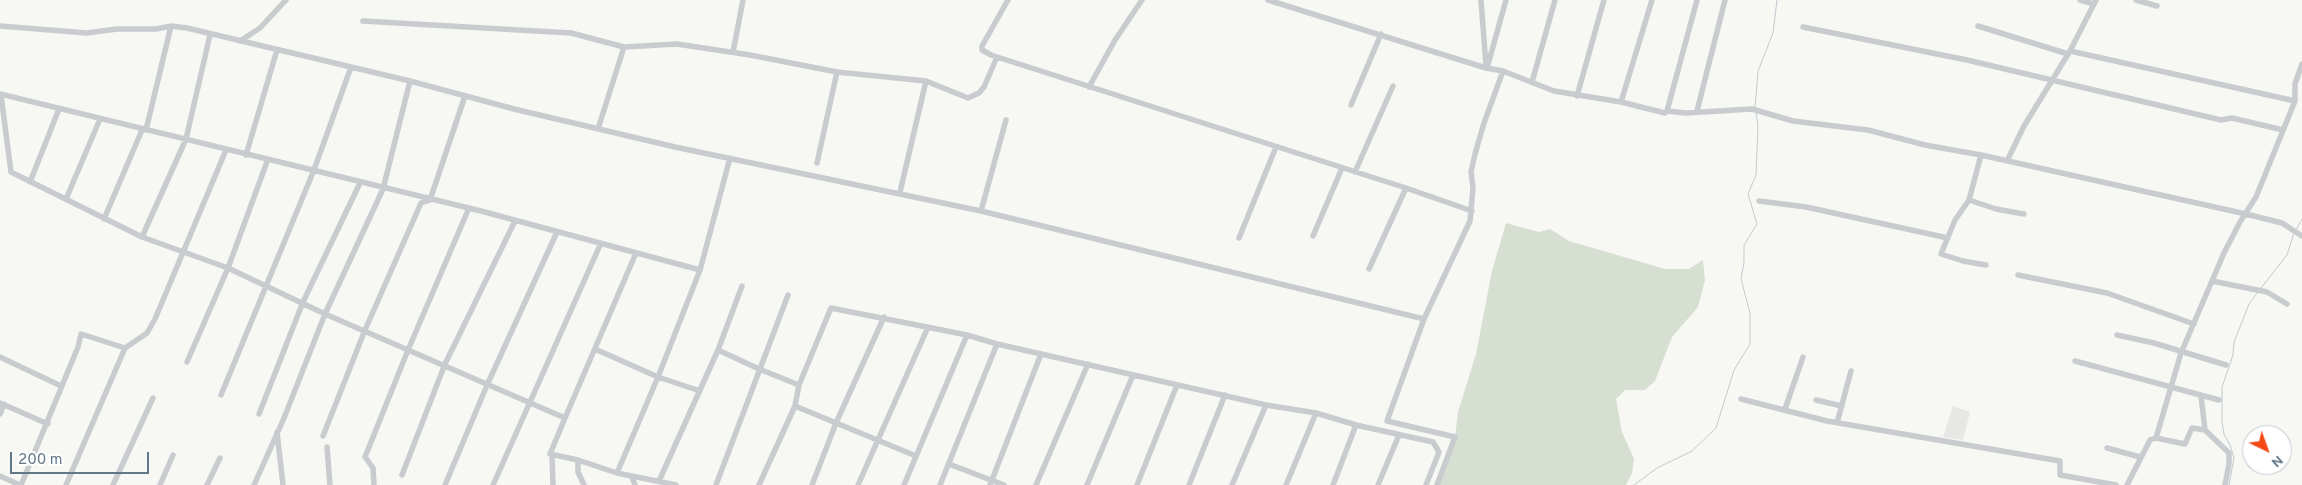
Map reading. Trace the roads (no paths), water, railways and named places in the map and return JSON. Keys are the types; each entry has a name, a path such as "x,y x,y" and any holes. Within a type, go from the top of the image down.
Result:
{"street":[{"path":"240,41 260,28 286,0"},
{"path":"733,52 743,0"},
{"path":"1008,0 982,46 982,50 997,57 1406,188 1472,211"},
{"path":"1090,86 1115,40 1142,0"},
{"path":"1268,0 1486,68 1503,71 1554,91 1621,102 1665,113 1667,111 1752,109 1793,122 1868,130 1926,145 1982,155 2246,214 2282,223 2300,235"},
{"path":"1481,0 1486,68"},
{"path":"1486,68 1506,0"},
{"path":"1532,82 1555,0"},
{"path":"1577,96 1604,0"},
{"path":"1621,102 1652,0"},
{"path":"1667,111 1698,0"},
{"path":"1697,111 1725,0"},
{"path":"2007,161 2024,126 2051,79 2069,53 2095,2 2080,0"},
{"path":"2136,0 2157,6"},
{"path":"363,21 571,33 624,47 677,44 733,52 837,72 926,81 968,98 980,93 997,57"},
{"path":"0,26 87,33 117,29 156,29 170,26 186,28 410,81 598,129 900,192 1424,319"},
{"path":"104,219 144,130 170,26"},
{"path":"1978,26 2069,53 2295,99 2302,98"},
{"path":"1803,27 2051,79 2221,120 2232,118 2283,130"},
{"path":"1351,105 1381,34"},
{"path":"142,237 186,139 210,35"},
{"path":"598,129 624,47"},
{"path":"246,155 277,50"},
{"path":"2156,438 2181,352 2233,234 2256,197 2295,99 2295,84 2302,64"},
{"path":"221,395 314,170 351,67"},
{"path":"1437,485 1455,437 1387,421 1424,319 1472,211 1473,164 1484,123 1503,71"},
{"path":"817,163 837,72"},
{"path":"254,485 325,314 383,189 410,81"},
{"path":"900,192 926,81"},
{"path":"1355,172 1393,86"},
{"path":"565,418 530,404 445,364 325,314 228,268 142,237 11,172 3,126 1,94 314,170 383,189 469,208 700,270"},
{"path":"430,200 465,96"},
{"path":"30,182 59,109"},
{"path":"66,199 100,119"},
{"path":"981,211 1006,120"},
{"path":"1239,238 1276,147"},
{"path":"66,485 125,348 147,333 155,319 226,150"},
{"path":"1982,155 1969,200 1955,220 1942,255 1986,265"},
{"path":"617,473 658,377 700,270 730,158"},
{"path":"187,362 228,268 268,159"},
{"path":"1313,236 1342,168"},
{"path":"259,414 303,302 360,183"},
{"path":"1369,269 1406,188"},
{"path":"323,436 365,330 421,203 430,200"},
{"path":"1969,200 1996,209 2024,214"},
{"path":"1759,201 1806,207 1948,238"},
{"path":"374,485 373,468 365,457 408,350 469,208"},
{"path":"402,475 445,364 515,221"},
{"path":"445,485 488,383 557,232"},
{"path":"493,485 601,243"},
{"path":"554,485 552,455 550,454 636,253"},
{"path":"2018,275 2106,293 2194,324"},
{"path":"2212,281 2266,292 2288,304"},
{"path":"659,481 718,350 742,286"},
{"path":"716,485 788,295"},
{"path":"758,485 795,406 799,385 831,308 967,335 997,344 1266,405 1316,413 1356,425 1433,442 1439,452 1426,485"},
{"path":"812,485 836,423 884,317"},
{"path":"858,485 928,328"},
{"path":"0,476 21,485 48,424 61,386 78,347 81,334 125,348"},
{"path":"904,485 967,335"},
{"path":"2118,335 2154,343 2226,365"},
{"path":"940,485 997,344"},
{"path":"595,349 658,377 700,391"},
{"path":"718,350 799,385"},
{"path":"991,482 1041,354"},
{"path":"0,357 61,386"},
{"path":"1785,409 1803,357"},
{"path":"2075,360 2219,400"},
{"path":"1036,485 1088,364"},
{"path":"1837,423 1852,372"},
{"path":"1087,485 1133,375"},
{"path":"1137,485 1177,385"},
{"path":"1188,485 1225,395"},
{"path":"2201,396 2205,430"},
{"path":"113,485 153,398"},
{"path":"1741,399 1837,423 2060,461 2060,475 2116,485"},
{"path":"1816,400 1842,406"},
{"path":"0,414 2,403 48,424"},
{"path":"1232,485 1266,405"},
{"path":"795,406 916,456"},
{"path":"1286,485 1316,413"},
{"path":"1333,485 1356,425"},
{"path":"2127,485 2150,440 2156,438 2185,444 2192,428 2205,430 2229,453 2229,470 2225,485"},
{"path":"277,430 283,484"},
{"path":"1378,485 1398,435"},
{"path":"327,447 330,485"},
{"path":"2107,448 2140,457"},
{"path":"160,485 173,455"},
{"path":"552,455 578,460 632,477 676,485"},
{"path":"208,485 220,458"},
{"path":"578,460 578,472 584,485"},
{"path":"949,464 991,482 1004,485"},
{"path":"632,477 635,485"}],"waterway":[{"path":"1755,108 1758,71 1773,33 1777,0"},
{"path":"1634,485 1657,468 1692,451 1716,428 1734,370 1750,344 1750,313 1741,279 1744,245 1757,224 1748,194 1756,175 1758,126 1756,112"},
{"path":"2296,230 2302,219"},
{"path":"2261,288 2287,255 2294,233"},
{"path":"2229,485 2234,458 2224,434 2222,387 2233,355 2234,342 2249,304 2257,293"}]}
